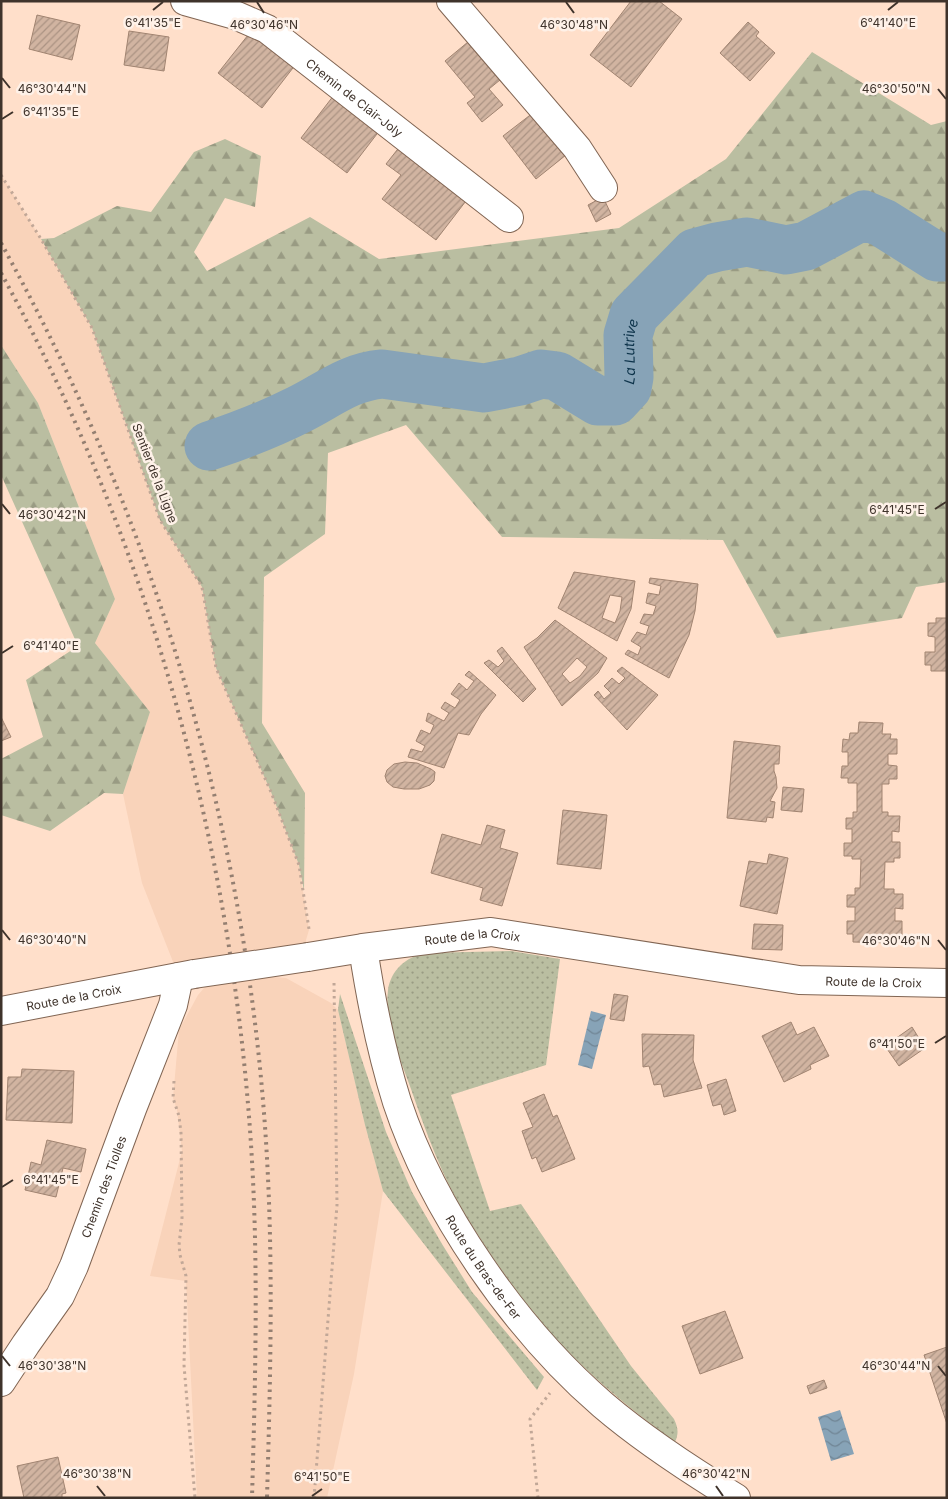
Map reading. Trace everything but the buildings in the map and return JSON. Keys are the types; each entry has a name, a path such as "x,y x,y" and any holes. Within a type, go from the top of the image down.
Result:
{"street":[{"name":"Chemin de Clair-Joly","path":"185,1 234,15 267,29 510,218"},
{"path":"451,1 577,148 603,188"},
{"name":"Route de la Croix","path":"1,1011 187,975 363,948 491,932 799,980 947,983"},
{"name":"Route du Bras-de-Fer","path":"363,948 379,1041 398,1104 422,1163 459,1234 534,1336 567,1372 604,1406 683,1466 736,1498"},
{"name":"Chemin des Tiolles","path":"1,1382 60,1296 74,1266 132,1109 187,975"}],"path":[{"name":"Sentier de la Ligne","path":"1,175 41,239 92,328 160,520 202,587 216,668 271,792 299,865 309,930"},
{"path":"314,1498 337,1204 334,982"},
{"path":"173,1098 179,1116 181,1133 182,1218 179,1245 186,1276 184,1365 195,1498"},
{"path":"538,1498 530,1419 567,1372"}],"shaded area":[{"path":"1,175 41,239 92,328 160,520 202,587 216,668 271,792 299,865 309,930 306,940 308,957 179,977 142,883 123,794 150,712 95,643 115,599 38,403 1,345"},
{"path":"273,977 286,978 331,1003 338,1010 365,1125 383,1191 354,1374 327,1498 197,1498 186,1281 150,1276 182,1151 177,1110 173,1098 179,1030 198,995 205,987"}],"green space":[{"path":"812,52 931,125 947,121 947,582 916,587 902,618 777,638 723,540 502,537 406,425 328,453 325,534 264,577 262,723 305,793 304,891 299,865 271,792 216,668 202,587 160,520 92,328 41,239 54,238 117,206 151,212 194,152 225,139 261,156 255,207 225,198 194,252 207,271 310,217 379,259 619,228 726,159"},
{"path":"1,345 38,403 115,599 95,643 150,712 123,794 104,793 50,831 1,815 1,759 43,737 26,680 78,646 1,475"},
{"path":"511,951 560,959 546,1065 451,1095 490,1211 521,1204 631,1366 674,1419 678,1430 675,1442 620,1400 569,1353 519,1294 466,1216 449,1186 398,1053 388,1015 388,990 392,976 406,961 425,953"},
{"path":"340,994 386,1132 412,1192 472,1292 544,1377 537,1390 383,1191 365,1125 338,1010"}],"water":[{"path":"591,1011 606,1015 592,1069 578,1065"},
{"path":"840,1410 854,1454 831,1461 818,1417"}],"waterway":[{"name":"La Lutrive","path":"209,446 276,420 309,405 348,383 382,374 484,388 520,381 541,374 557,376 598,401 615,401 627,388 629,377 628,335 634,315 695,253 717,247 747,242 786,250 806,246 864,215 883,223 937,257 947,257"}],"railway":[{"path":"1,243 57,352 107,464 151,578 188,695 219,813 242,934 259,1055 268,1178 271,1298 267,1498"},
{"path":"1,273 55,378 102,487 144,598 178,712 207,828 229,945 244,1062 253,1180 256,1299 252,1498"}]}
